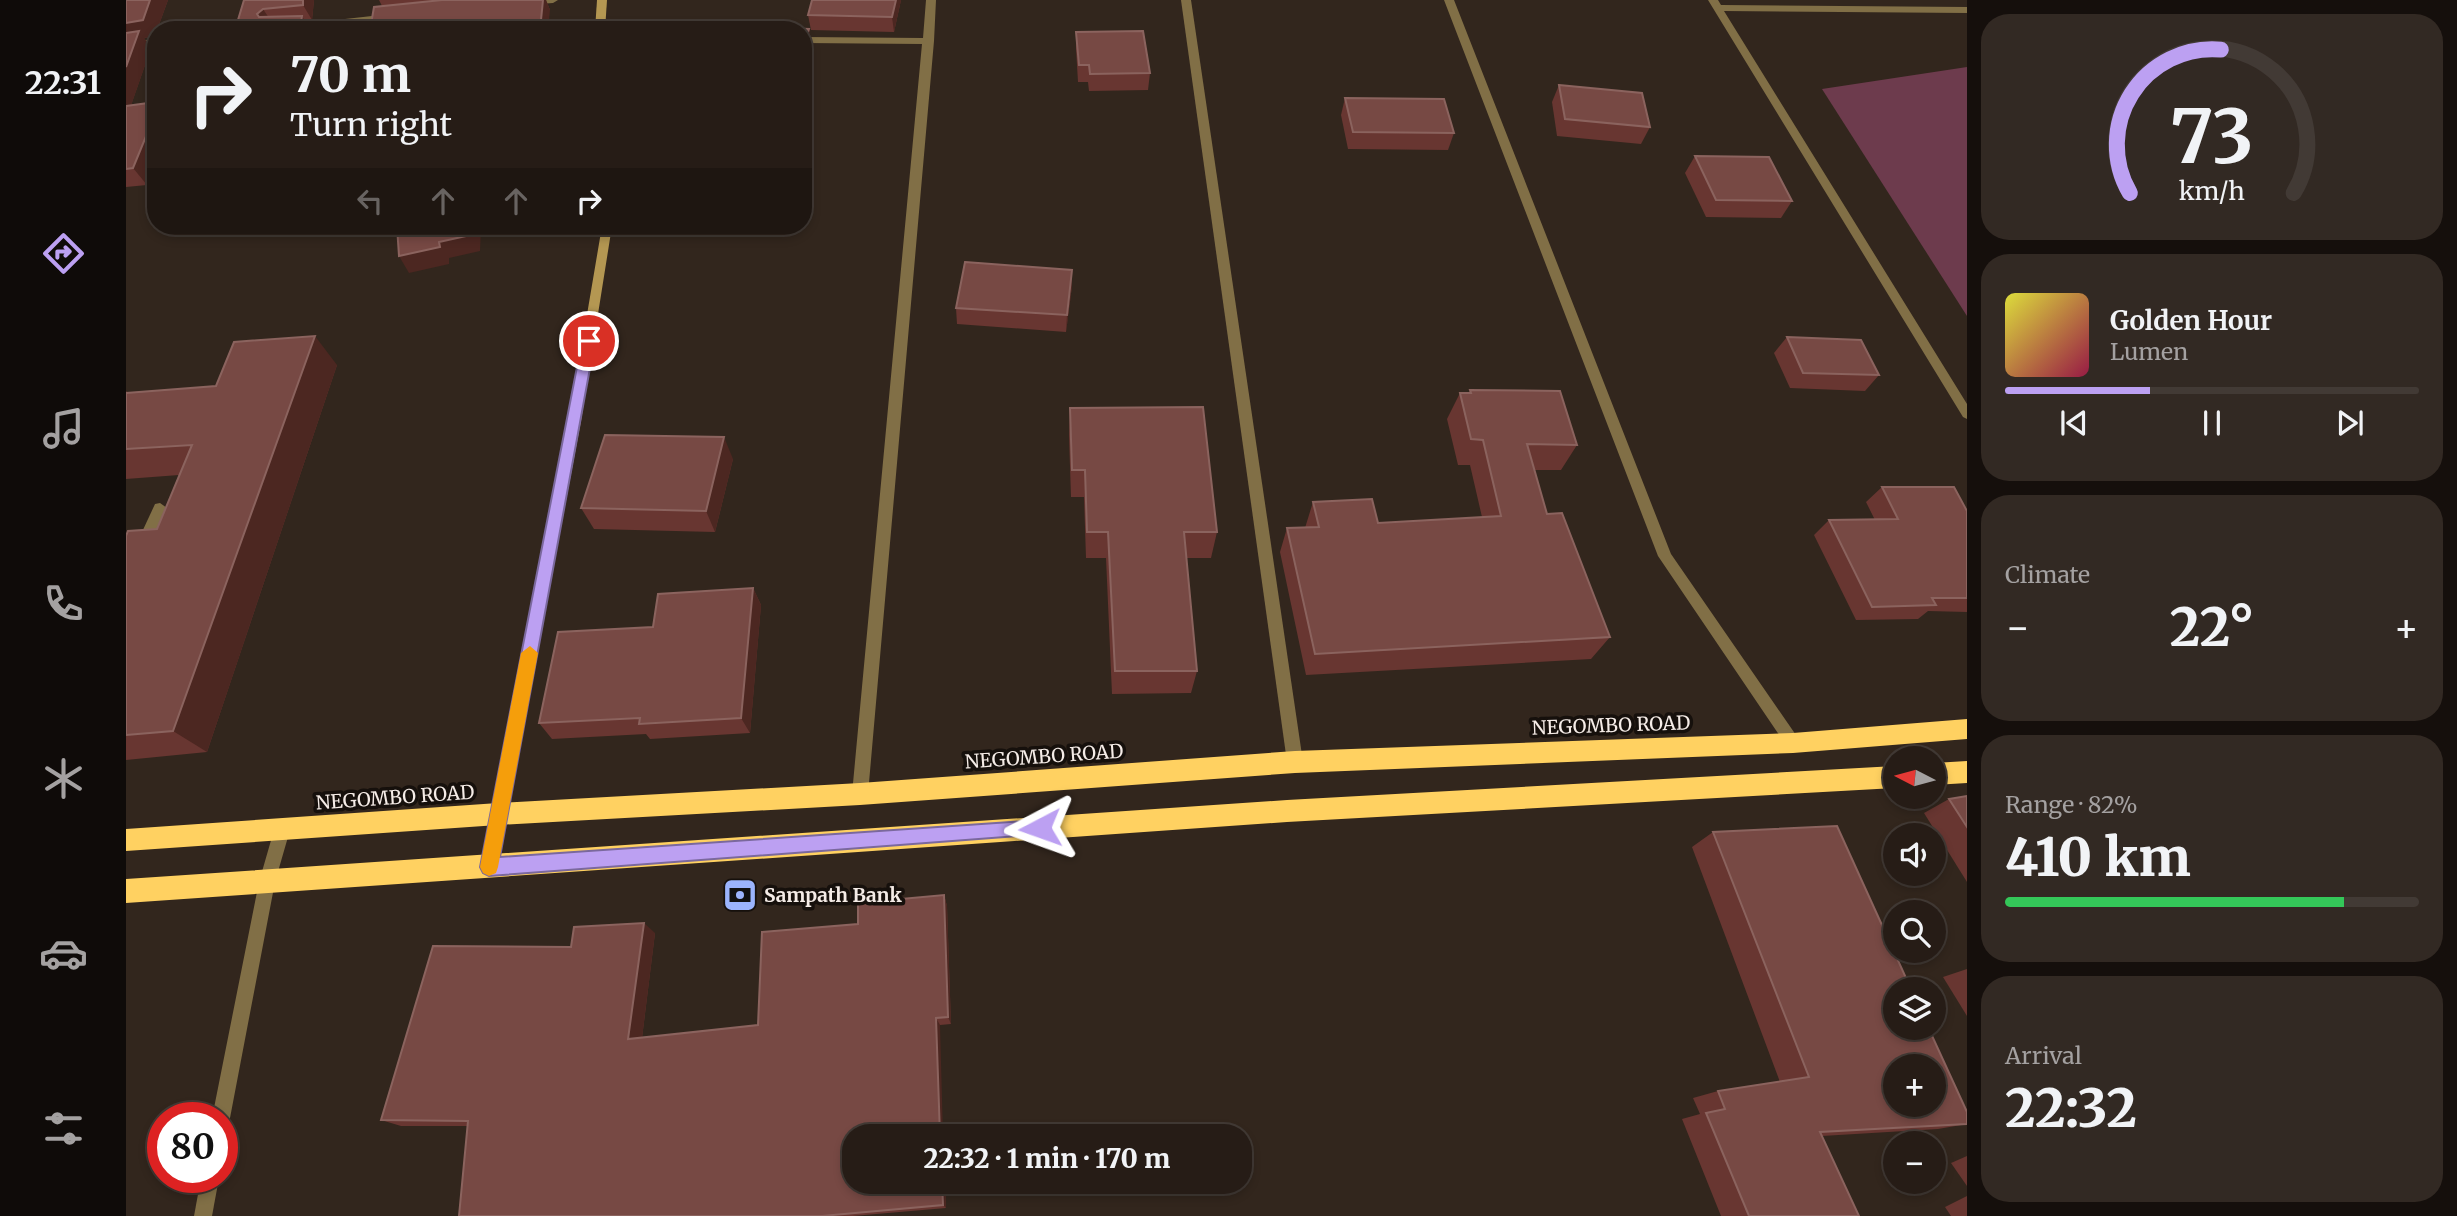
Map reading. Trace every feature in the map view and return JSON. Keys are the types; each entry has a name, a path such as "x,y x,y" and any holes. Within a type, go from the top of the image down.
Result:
{"highway":[{"name":"NEGOMBO ROAD","path":"126,840 498,814 860,794 1295,761 1793,743 1967,729"},
{"path":"1946,773 1967,772"},
{"path":"126,891 1287,811 1883,777"}],"street":[{"path":"513,4 553,0"},
{"path":"600,21 601,0"},
{"path":"860,794 931,0"},
{"path":"1186,0 1295,761"},
{"path":"1450,0 1665,556 1793,743"},
{"path":"1715,4 1967,10"},
{"path":"1715,4 1967,414"},
{"path":"358,21 406,16"},
{"path":"812,40 929,41"},
{"path":"126,45 147,43"},
{"path":"489,867 575,421 606,235"},
{"path":"137,557 160,508"},
{"path":"225,1102 267,882 282,830"},
{"path":"203,1216 207,1193"}],"shaded area":[{"path":"1967,67 1967,316 1822,89"}],"building":[{"path":"126,0 150,0 143,20 126,23"},
{"path":"244,0 303,0 303,5 263,9 257,14 259,17 302,16 301,21 238,21"},
{"path":"442,0 543,0 541,21 372,21 374,7"},
{"path":"812,0 896,0 892,17 808,15"},
{"path":"139,31 126,67 126,33"},
{"path":"1143,31 1150,73 1090,74 1089,65 1079,65 1076,32"},
{"path":"1559,85 1642,93 1650,127 1565,119"},
{"path":"1345,98 1444,99 1454,133 1353,132"},
{"path":"147,103 147,134 133,168 126,169 126,106"},
{"path":"1695,156 1769,157 1792,201 1716,200"},
{"path":"398,235 471,235 439,242 440,247 399,256"},
{"path":"965,262 1072,270 1067,315 956,308"},
{"path":"315,336 173,731 126,735 126,536 128,531 157,529 192,445 126,449 126,393 216,386 234,342"},
{"path":"1787,337 1861,340 1879,375 1803,373"},
{"path":"1470,390 1560,391 1577,445 1527,444 1547,514 1562,513 1610,637 1315,654 1287,528 1319,527 1313,502 1372,499 1378,523 1501,516 1483,440 1471,439 1460,393 1471,393"},
{"path":"1203,407 1217,532 1184,532 1197,671 1115,671 1108,532 1087,532 1085,470 1072,470 1070,408"},
{"path":"605,435 724,437 706,511 581,508"},
{"path":"1882,487 1954,487 1967,511 1967,598 1932,598 1936,605 1872,607 1829,520 1898,519"},
{"path":"753,588 741,718 639,724 640,718 539,723 558,632 653,627 658,594"},
{"path":"1967,796 1967,827 1949,799"},
{"path":"1837,826 1883,927 1883,963 1899,963 1906,977 1883,977 1883,1040 1934,1040 1940,1054 1883,1054 1883,1117 1946,1117 1946,1066 1967,1112 1967,1124 1820,1132 1859,1216 1749,1216 1706,1113 1725,1109 1718,1091 1809,1077 1713,832"},
{"path":"944,895 948,1017 936,1018 940,1124 842,1124 842,1194 943,1194 943,1205 822,1216 459,1216 468,1121 381,1120 433,946 571,947 574,927 644,923 628,1039 758,1025 762,932 858,924 858,903"}],"slow traffic":[{"path":"489,867 530,653"}],"place":[{"name":"Sampath Bank","path":"740,895"}],"route":[{"path":"589,341 489,867 1040,828"}]}
